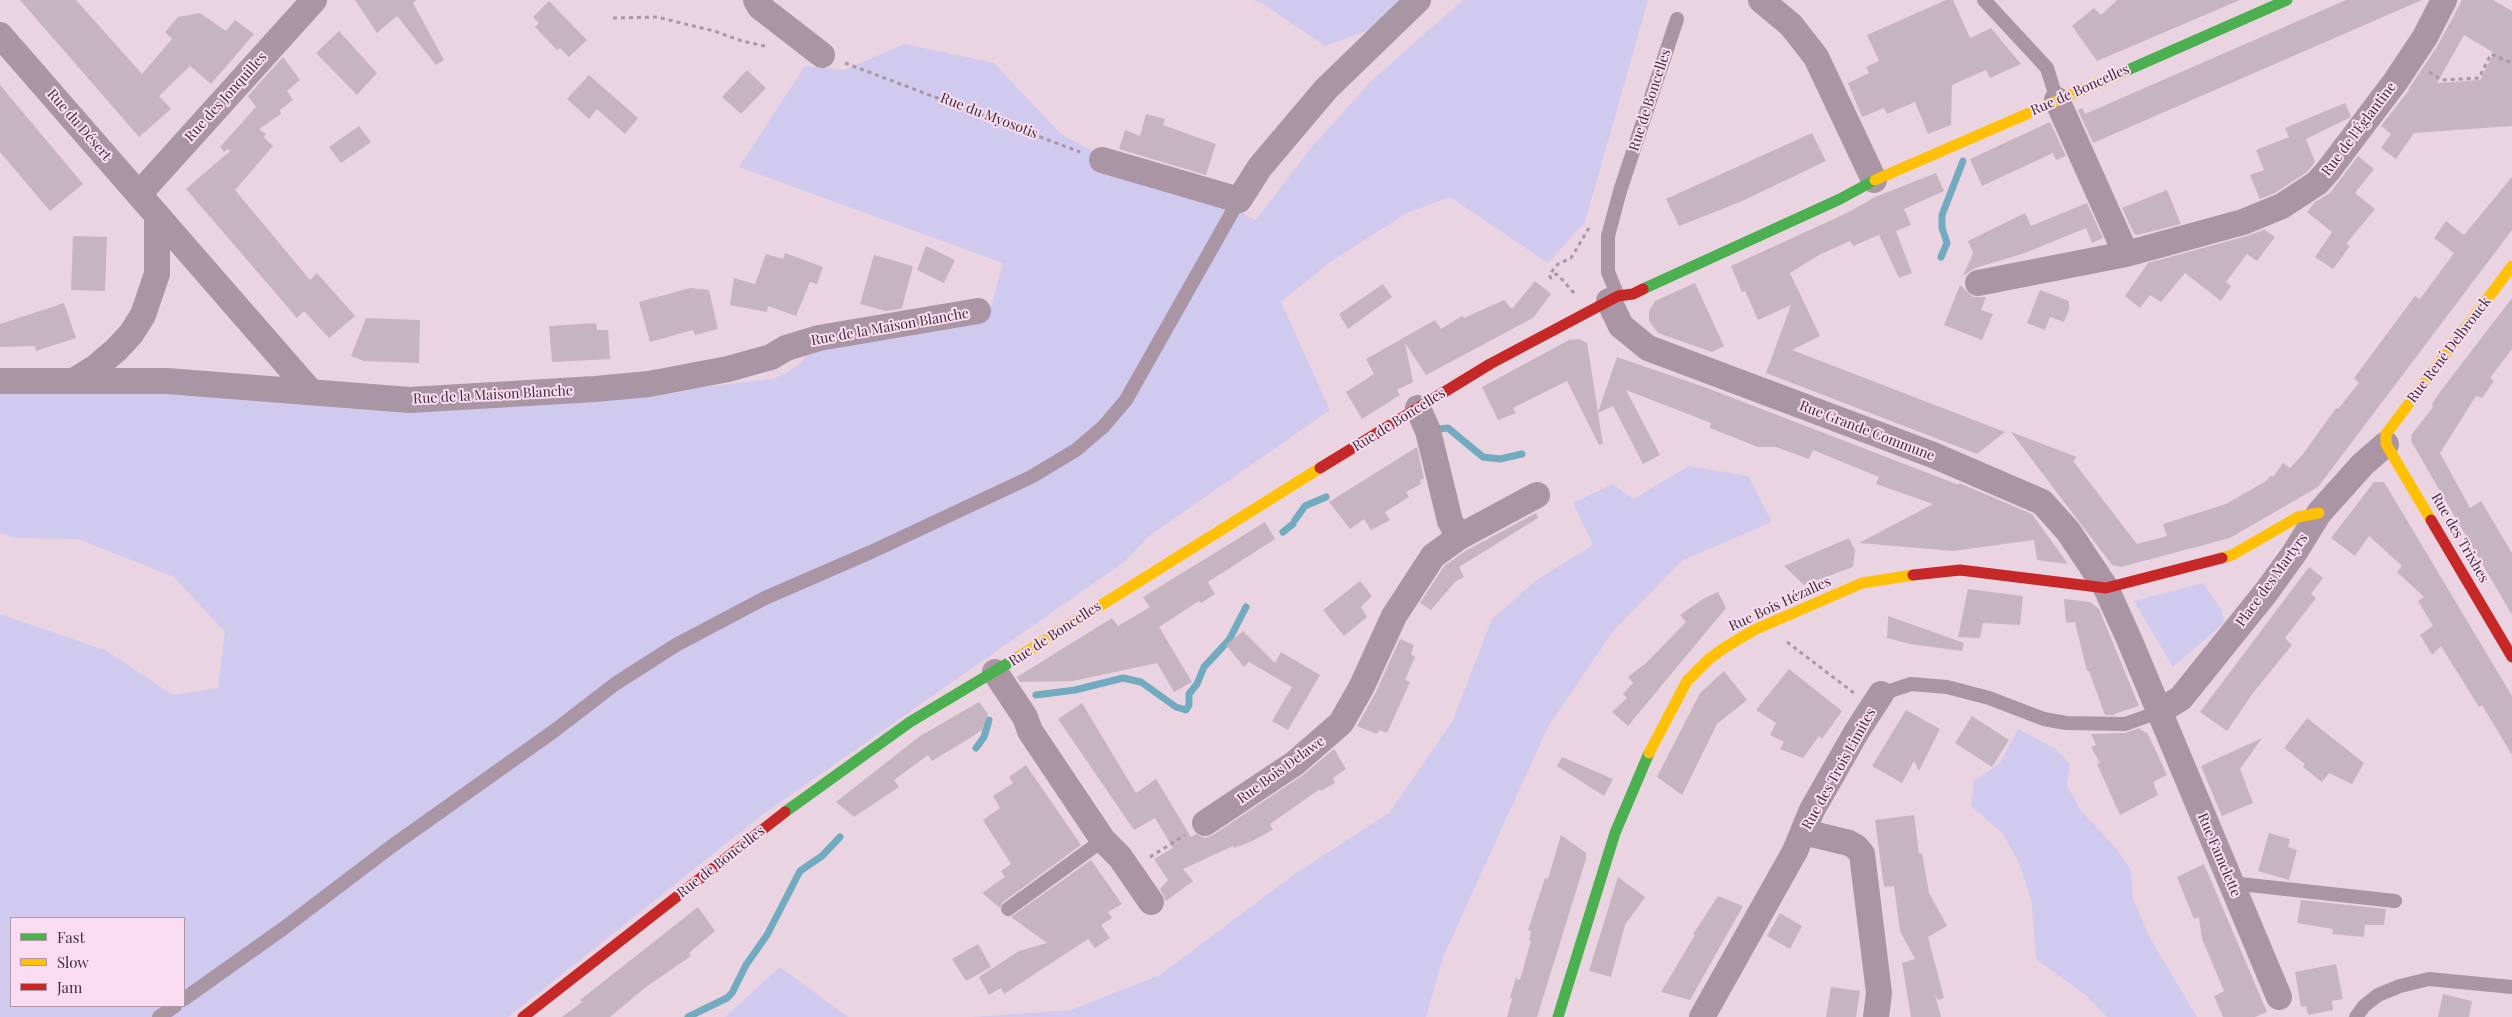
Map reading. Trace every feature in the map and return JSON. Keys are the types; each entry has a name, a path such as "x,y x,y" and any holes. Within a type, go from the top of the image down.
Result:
{"main road":[{"name":"Rue de Boncelles","path":"522,1017 776,818 910,722 995,672 1148,574 1490,364 1614,298 1633,294 1840,199 1874,180 2287,0"},
{"name":"Rue René Delbrouck","path":"2386,439 2512,266"},
{"name":"Rue des Trixhes","path":"2386,439 2512,657"},
{"name":"Place des Martyrs","path":"2106,588 2232,556 2298,517 2319,513"},
{"name":"Rue Bois Hézalles","path":"1558,1017 1604,868 1626,806 1675,700 1687,681 1709,659 1754,630 1862,583 1882,578 1960,570 2106,588"}],"street":[{"name":"Rue des Jonquilles","path":"139,194 314,0"},
{"path":"756,0 760,7 822,55"},
{"path":"1102,160 1239,200 1260,167 1310,106 1418,0"},
{"path":"1761,0 1791,25 1816,57 1874,180"},
{"name":"Rue de l'Églantine","path":"1978,283 2126,254 2262,216 2301,195 2327,172 2378,107 2425,37 2444,0"},
{"name":"Rue du Désert","path":"0,35 311,392"},
{"path":"2058,100 2126,254"},
{"path":"75,380 96,367 116,350 131,334 143,315 157,274 157,215"},
{"name":"Rue Grande Commune","path":"1614,298 1622,326 1648,348 1933,455 2042,502 2068,531 2106,588"},
{"name":"Rue de la Maison Blanche","path":"0,381 167,381 410,400 596,389 649,384 728,369 771,358 786,348 819,338 978,312"},
{"path":"1418,408 1428,431 1450,521 1459,537"},
{"name":"Rue René Delbrouck","path":"2319,513 2386,439"},
{"name":"Rue Bois Delawe","path":"1205,823 1295,763 1341,723 1361,688 1406,595 1433,556 1459,537 1537,495"},
{"name":"Place des Martyrs","path":"2160,712 2170,707 2187,691 2278,575 2319,513"},
{"path":"2106,588 2160,712"},
{"path":"995,672 1025,716 1030,731 1103,840 1120,857 1151,902"},
{"name":"Rue des Trois Limites","path":"1702,1017 1804,832 1808,820 1877,701"},
{"name":"Rue Famelette","path":"2160,712 2279,997"},
{"path":"1804,832 1849,844 1856,847 1862,854 1879,993 1876,1017"}],"lane":[{"path":"1984,0 2047,68 2058,100"},
{"name":"Rue de Boncelles","path":"1614,298 1608,272 1608,236 1626,174 1677,19"},
{"path":"185,998 291,923 392,846 554,731 616,684 676,645 765,598 915,533 1031,478 1076,450 1103,427 1126,400 1239,200"},
{"name":"Rue des Trois Limites","path":"1877,701 1911,684 1947,688 1989,698 2044,719 2066,723 2125,724 2160,712"},
{"path":"1008,908 1103,840"},
{"path":"2231,883 2395,901"},
{"path":"2356,1017 2364,1006 2378,995 2422,980 2442,979 2512,987"},
{"path":"159,1017 174,1007"}],"path":[{"path":"613,18 657,17 778,49"},
{"path":"2410,60 2442,80 2479,78 2491,54 2512,63"},
{"name":"Rue du Myosotis","path":"822,55 981,113 1102,160"},
{"path":"1798,652 1877,701"},
{"path":"1142,851 1148,859 1205,823"}],"shaded area":[{"path":"1253,0 1399,0 1372,29 1325,46 1262,3"},
{"path":"1463,0 1648,0 1585,222 1548,263 1450,197 1407,213 1330,262 1281,302 1330,410 1149,536 1124,562 762,815 508,1017 0,1017 0,614 107,651 173,695 218,688 225,632 174,577 78,539 16,538 0,533 0,393 645,394 772,379 787,373 802,362 812,348 986,316 992,304 1003,263 739,167 805,66 844,70 905,44 994,63 1061,134 1098,154 1222,202 1256,220 1311,148 1371,81"},
{"path":"1689,466 1748,476 1772,522 1683,560 1613,631 1548,727 1443,957 1426,1017 972,1017 1071,1010 1160,975 1296,873 1389,813 1452,722 1492,619 1538,579 1593,545 1573,503 1613,484 1633,499"},
{"path":"2203,583 2221,609 2225,622 2173,667 2134,601"},
{"path":"2018,729 2056,749 2070,764 2067,785 2081,811 2116,848 2131,870 2133,899 2151,940 2197,1017 2107,1017 2087,996 2036,959 2032,903 2018,860 2002,833 1971,806 1974,781 2000,763"},
{"path":"780,967 848,1017 725,1017"}],"building":[{"path":"20,0 76,0 142,74 172,39 165,32 178,17 200,13 226,31 235,20 254,34 211,84 190,66 159,96 171,109 139,137"},
{"path":"355,0 416,0 413,3 444,60 436,65 397,16 377,33"},
{"path":"1946,0 1953,0 1970,38 1991,28 2021,64 1990,78 1986,70 1952,85 1951,125 1928,134 1915,102 1887,114 1884,108 1862,117 1848,83 1869,73 1866,67 1879,61 1867,35"},
{"path":"2117,0 2240,0 2097,61 2072,26 2094,8 2101,15"},
{"path":"2346,0 2422,0 2093,143 2078,110 2082,108 2085,114"},
{"path":"2462,0 2493,0 2512,11 2512,126 2414,133 2396,159 2381,148 2391,134 2381,126 2410,89 2408,90 2438,45","holes":["2464,35 2494,53 2480,80 2437,83"]},
{"path":"549,1 587,40 569,57 560,48 557,50 535,27 539,23 533,17"},
{"path":"339,31 377,73 357,95 316,53"},
{"path":"283,57 300,80 287,91 293,100 280,110 281,114 259,129 266,134 264,137 273,146 235,190 310,280 317,273 355,316 329,338 304,311 297,318 186,189 230,151 228,149 224,152 220,147 256,107 248,96"},
{"path":"747,70 766,88 741,114 722,97"},
{"path":"589,75 638,118 625,134 597,109 589,119 567,99"},
{"path":"0,85 83,184 50,211 0,152"},
{"path":"2345,103 2351,116 2349,118 2306,139 2315,162 2307,172 2275,193 2260,199 2250,175 2264,170 2256,150 2289,137 2285,128"},
{"path":"1146,114 1165,119 1163,125 1216,144 1206,175 1119,149 1125,130 1140,136"},
{"path":"2050,122 2066,156 2056,160 2053,153 1982,186 1970,159"},
{"path":"359,126 371,142 341,163 329,147"},
{"path":"1812,133 1826,161 1740,202 1679,226 1666,199"},
{"path":"2358,156 2374,169 2355,193 2375,209 2346,244 2350,246 2333,269 2315,257 2332,232 2307,212 2315,202 2330,193"},
{"path":"1936,173 1944,191 1904,209 1911,225 1896,231 1912,273 1899,278 1879,235 1853,246 1850,241 1819,255 1790,273 1820,336 1792,350 2005,432 1977,454 1766,373 1791,305 1758,320 1745,291 1742,292 1731,266 1847,213 1875,197"},
{"path":"2512,177 2512,230 2318,487 2230,538 2121,567 2112,565 2011,432 2077,457 2073,461 2137,544 2167,536 2163,524 2226,504 2266,481 2270,476 2273,477 2283,463 2290,468 2303,454 2336,408 2338,409 2359,383 2354,378 2415,296 2420,299 2454,253 2434,238 2446,221 2464,235"},
{"path":"2167,190 2181,224 2137,235 2134,234 2122,208"},
{"path":"2087,203 2103,238 2092,243 2086,228 2025,253 1975,268 1963,276 1973,253 1968,241 2025,213 2031,226"},
{"path":"2266,229 2275,237 2257,261 2247,254 2226,282 2231,286 2221,301 2185,273 2161,302 2150,295 2140,308 2125,296 2148,263"},
{"path":"73,236 107,237 105,291 71,290"},
{"path":"926,246 955,260 944,283 917,270"},
{"path":"785,253 823,267 817,284 810,282 796,316 768,306 767,312 730,305 734,278 755,284 766,254 783,259"},
{"path":"874,255 913,266 902,308 886,311 860,304"},
{"path":"1535,281 1551,294 1533,318 1426,375 1405,343 1413,382 1397,390 1400,395 1362,419 1346,392 1374,374 1366,359 1435,320 1441,329 1462,316 1464,318 1504,300 1512,309"},
{"path":"1695,283 1724,346 1712,352 1658,333 1649,321 1649,311 1655,301"},
{"path":"1383,284 1392,297 1348,329 1339,314"},
{"path":"1960,285 1973,297 1986,297 1981,310 1993,314 1982,340 1944,325"},
{"path":"690,288 709,290 718,329 695,335 693,330 650,342 639,302"},
{"path":"2040,290 2069,301 2069,309 2064,322 2050,317 2045,330 2027,323"},
{"path":"2512,298 2512,349 2490,378 2494,381 2482,398 2476,396 2440,453 2470,508 2481,501 2512,553 2512,615 2411,441 2412,434 2433,407 2432,404 2440,392"},
{"path":"64,303 76,338 36,351 35,346 0,347 0,324"},
{"path":"366,318 420,320 419,363 364,361 351,356"},
{"path":"596,323 597,330 608,330 610,359 552,362 549,326"},
{"path":"1579,339 1587,343 1598,412 1617,357 1707,388 1959,485 1959,483 2032,514 2068,564 2037,560 2034,540 1953,551 1859,543 1933,504 1876,484 1879,477 1813,450 1809,459 1776,447 1758,447 1710,428 1711,423 1626,390 1660,455 1643,464 1613,406 1598,413 1603,444 1599,445 1567,381 1513,408 1516,413 1498,420 1482,387 1569,340"},
{"path":"1417,447 1424,478 1420,481 1421,484 1406,492 1409,497 1385,512 1390,520 1371,530 1364,519 1350,529 1329,502"},
{"path":"2374,482 2384,482 2512,696 2512,755 2482,705 2479,707 2441,646 2432,655 2420,635 2433,626 2418,601 2424,597 2397,572 2402,566 2369,536 2355,556 2331,538"},
{"path":"1536,513 1538,518 1459,567 1464,577 1456,581 1431,610 1420,603 1444,566 1467,550"},
{"path":"1265,522 1275,539 1208,582 1215,594 1201,603 1199,601 1159,627 1192,682 1174,692 1157,663 1073,681 1020,682 1017,677 1112,618 1118,626 1150,607 1143,597"},
{"path":"1849,538 1855,550 1853,567 1804,585 1784,566"},
{"path":"2309,567 2323,578 2311,594 2316,598 2285,638 2292,645 2253,693 2227,731 2200,712"},
{"path":"1360,581 1372,596 1361,607 1367,617 1344,636 1323,610"},
{"path":"1968,589 2023,596 2020,625 1983,623 1980,638 1958,637"},
{"path":"1718,592 1726,608 1628,726 1612,712 1627,698 1623,694 1633,683 1628,677 1646,663 1686,622 1680,615 1703,599"},
{"path":"2064,599 2090,602 2099,609 2139,706 2114,714 2116,715 2105,715 2089,671 2087,671 2075,622 2066,623"},
{"path":"1888,616 1964,643 1962,651 1910,644 1887,638"},
{"path":"1243,631 1275,663 1281,652 1320,675 1288,730 1272,721 1292,687 1249,662 1244,667 1226,645"},
{"path":"1400,639 1414,645 1411,654 1415,657 1405,680 1410,682 1387,733 1379,730 1377,734 1357,726 1375,694"},
{"path":"1789,669 1842,711 1822,739 1819,736 1803,758 1780,749 1784,742 1770,735 1776,723 1756,710"},
{"path":"1724,671 1747,700 1717,724 1682,795 1657,777 1700,693"},
{"path":"979,702 988,714 982,730 932,761 928,755 894,780 899,787 854,817 836,802 920,736"},
{"path":"1082,703 1136,793 1156,779 1191,837 1196,834 1205,838 1213,835 1303,775 1334,749 1346,769 1333,778 1335,783 1321,791 1320,789 1270,824 1273,830 1250,842 1234,848 1233,846 1183,869 1193,881 1166,901 1160,889 1168,880 1154,859 1173,848 1155,818 1134,830 1058,719"},
{"path":"1906,710 1940,729 1919,771 1914,761 1902,783 1872,766"},
{"path":"1972,716 2009,740 1992,767 1955,743"},
{"path":"2307,718 2364,763 2352,784 2329,773 2322,782 2303,767 2305,764 2284,748"},
{"path":"2139,728 2148,734 2167,775 2153,782 2158,795 2120,815 2097,764 2100,763 2091,747 2096,745 2091,734 2125,733"},
{"path":"2262,738 2240,769 2253,803 2222,816 2201,766"},
{"path":"1562,757 1613,779 1604,796 1557,766"},
{"path":"1026,765 1081,845 1003,902 1000,908 982,893 1005,877 1001,871 1011,864 983,820 1000,808 993,796 1013,783 1009,777"},
{"path":"1914,815 1919,854 1922,853 1929,893 1947,926 1928,937 1944,998 1938,1000 1935,995 1941,1017 1911,1017 1902,963 1915,959 1900,931 1894,886 1884,887 1875,820"},
{"path":"2269,833 2290,839 2288,847 2297,850 2289,880 2258,871"},
{"path":"1561,835 1586,853 1586,859 1537,1017 1507,1017 1512,999 1510,997 1516,978 1520,980 1531,941 1529,940 1531,931 1528,930 1545,878 1548,879"},
{"path":"1091,860 1122,904 1108,912 1112,918 1101,925 1110,938 1095,948 1088,939 1004,994 1001,988 989,995 979,977 1019,951 1047,943 1011,917"},
{"path":"2204,864 2267,1012 2255,1017 2223,1017 2214,996 2224,991 2202,939 2199,917 2194,919 2177,877"},
{"path":"1618,877 1645,897 1625,925 1611,977 1589,971"},
{"path":"1718,896 1743,906 1690,1000 1661,992 1695,935 1693,934"},
{"path":"2301,900 2386,909 2384,925 2365,925 2364,937 2332,934 2333,929 2297,923"},
{"path":"698,907 715,931 689,953 691,956 646,987 610,1017 562,1017 582,1002 580,1000"},
{"path":"1780,913 1802,926 1790,949 1767,936"},
{"path":"978,944 991,967 966,981 952,959"},
{"path":"2336,964 2343,999 2332,1001 2333,1010 2308,1015 2306,1006 2301,1007 2295,972"},
{"path":"1831,987 1860,991 1856,1017 1826,1017"},
{"path":"2443,994 2472,1001 2469,1017 2438,1017"}],"waterway":[{"path":"1941,257 1947,243 1942,228 1942,215 1963,161"},
{"path":"1439,429 1448,428 1483,457 1500,459 1522,454"},
{"path":"1295,520 1305,506 1326,497"},
{"path":"1283,532 1293,524"},
{"path":"1036,695 1075,690 1123,678 1141,682 1176,707 1186,710 1189,705 1189,694 1197,684 1204,667 1229,640 1246,607"},
{"path":"976,748 984,737 989,720"},
{"path":"688,1017 727,998 732,993 746,965 767,935 800,871 822,856 840,837"}],"traffic: fast":[{"path":"2121,73 2287,0"},
{"path":"1643,289 1840,199 1875,180"},
{"path":"785,812 910,722 1020,656"},
{"path":"1558,1017 1615,833 1649,753"}],"traffic: slow":[{"path":"1875,180 2121,73"},
{"path":"2431,520 2386,444 2386,434 2512,266"},
{"path":"1020,656 1320,468"},
{"path":"2222,558 2232,555 2298,517 2319,513"},
{"path":"1649,753 1687,681 1709,659 1724,648 1754,630 1862,583 1913,575"}],"traffic: jam":[{"path":"1320,468 1490,364 1618,296 1633,294 1643,289"},
{"path":"2431,520 2512,657"},
{"path":"1913,575 1960,570 2106,588 2222,558"},
{"path":"523,1017 785,812"}]}
